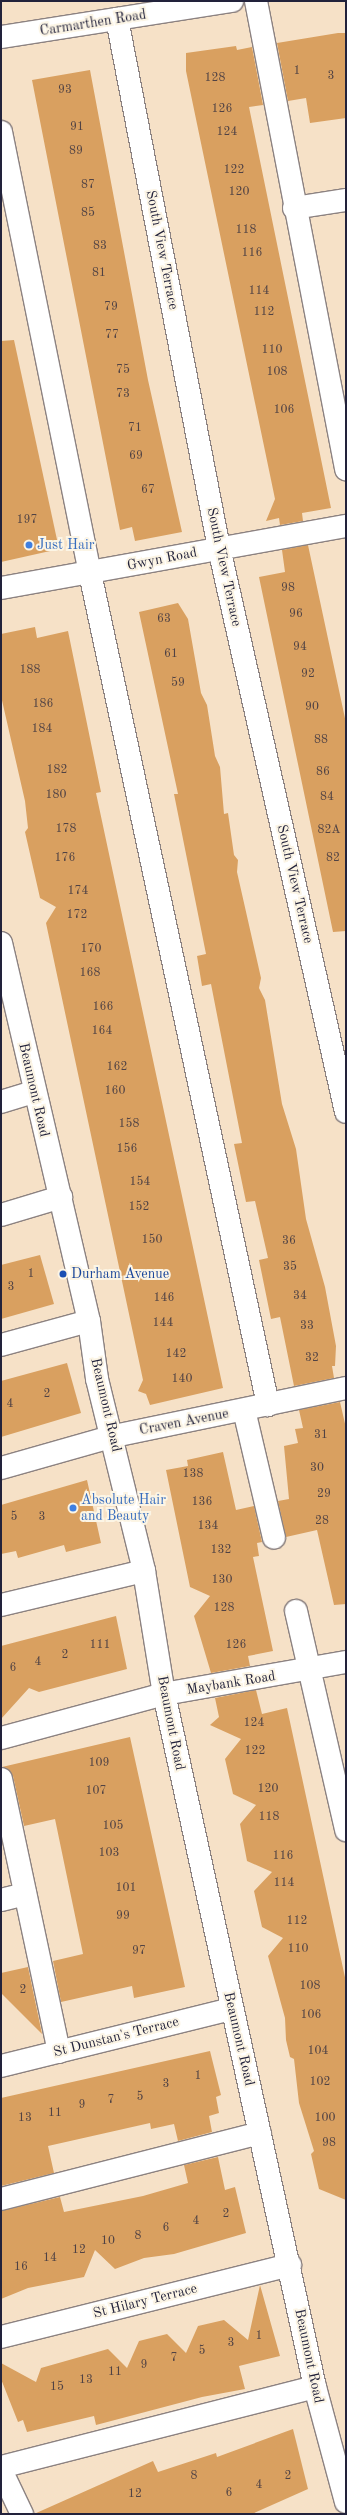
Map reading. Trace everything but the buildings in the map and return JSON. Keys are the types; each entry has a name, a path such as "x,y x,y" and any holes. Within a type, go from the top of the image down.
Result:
{"street":[{"name":"Carmarthen Road","path":"1,37 232,1"},
{"path":"256,1 294,208 346,469"},
{"name":"South View Terrace","path":"118,19 219,548 346,1112"},
{"path":"1,132 90,573 268,1405"},
{"path":"294,208 346,200"},
{"name":"Gwyn Road","path":"1,588 346,526"},
{"name":"Beaumont Road","path":"2,957 61,1198 89,1321 98,1379 114,1436 144,1570 164,1694 232,2009 290,2265 314,2387 346,2502"},
{"path":"1,1102 34,1092"},
{"path":"1,1215 61,1198"},
{"path":"1,1345 89,1321"},
{"name":"Craven Avenue","path":"1,1468 114,1436 346,1388"},
{"path":"244,1410 274,1538"},
{"path":"1,1605 144,1570"},
{"path":"296,1611 346,1830"},
{"name":"Maybank Road","path":"1,1738 164,1694 310,1670 346,1662"},
{"path":"1,1779 59,2052"},
{"path":"1,1900 25,1894"},
{"name":"St Dunstan's Terrace","path":"1,2066 232,2009"},
{"path":"1,2200 260,2133"},
{"name":"St Hilary Terrace","path":"1,2338 290,2265"},
{"path":"22,2514 1,2468 314,2387"}],"place":[{"name":"Just Hair","path":"29,545"},
{"name":"Durham Avenue","path":"63,1274"},
{"name":"Absolute Hair and Beauty","path":"73,1508"}]}
